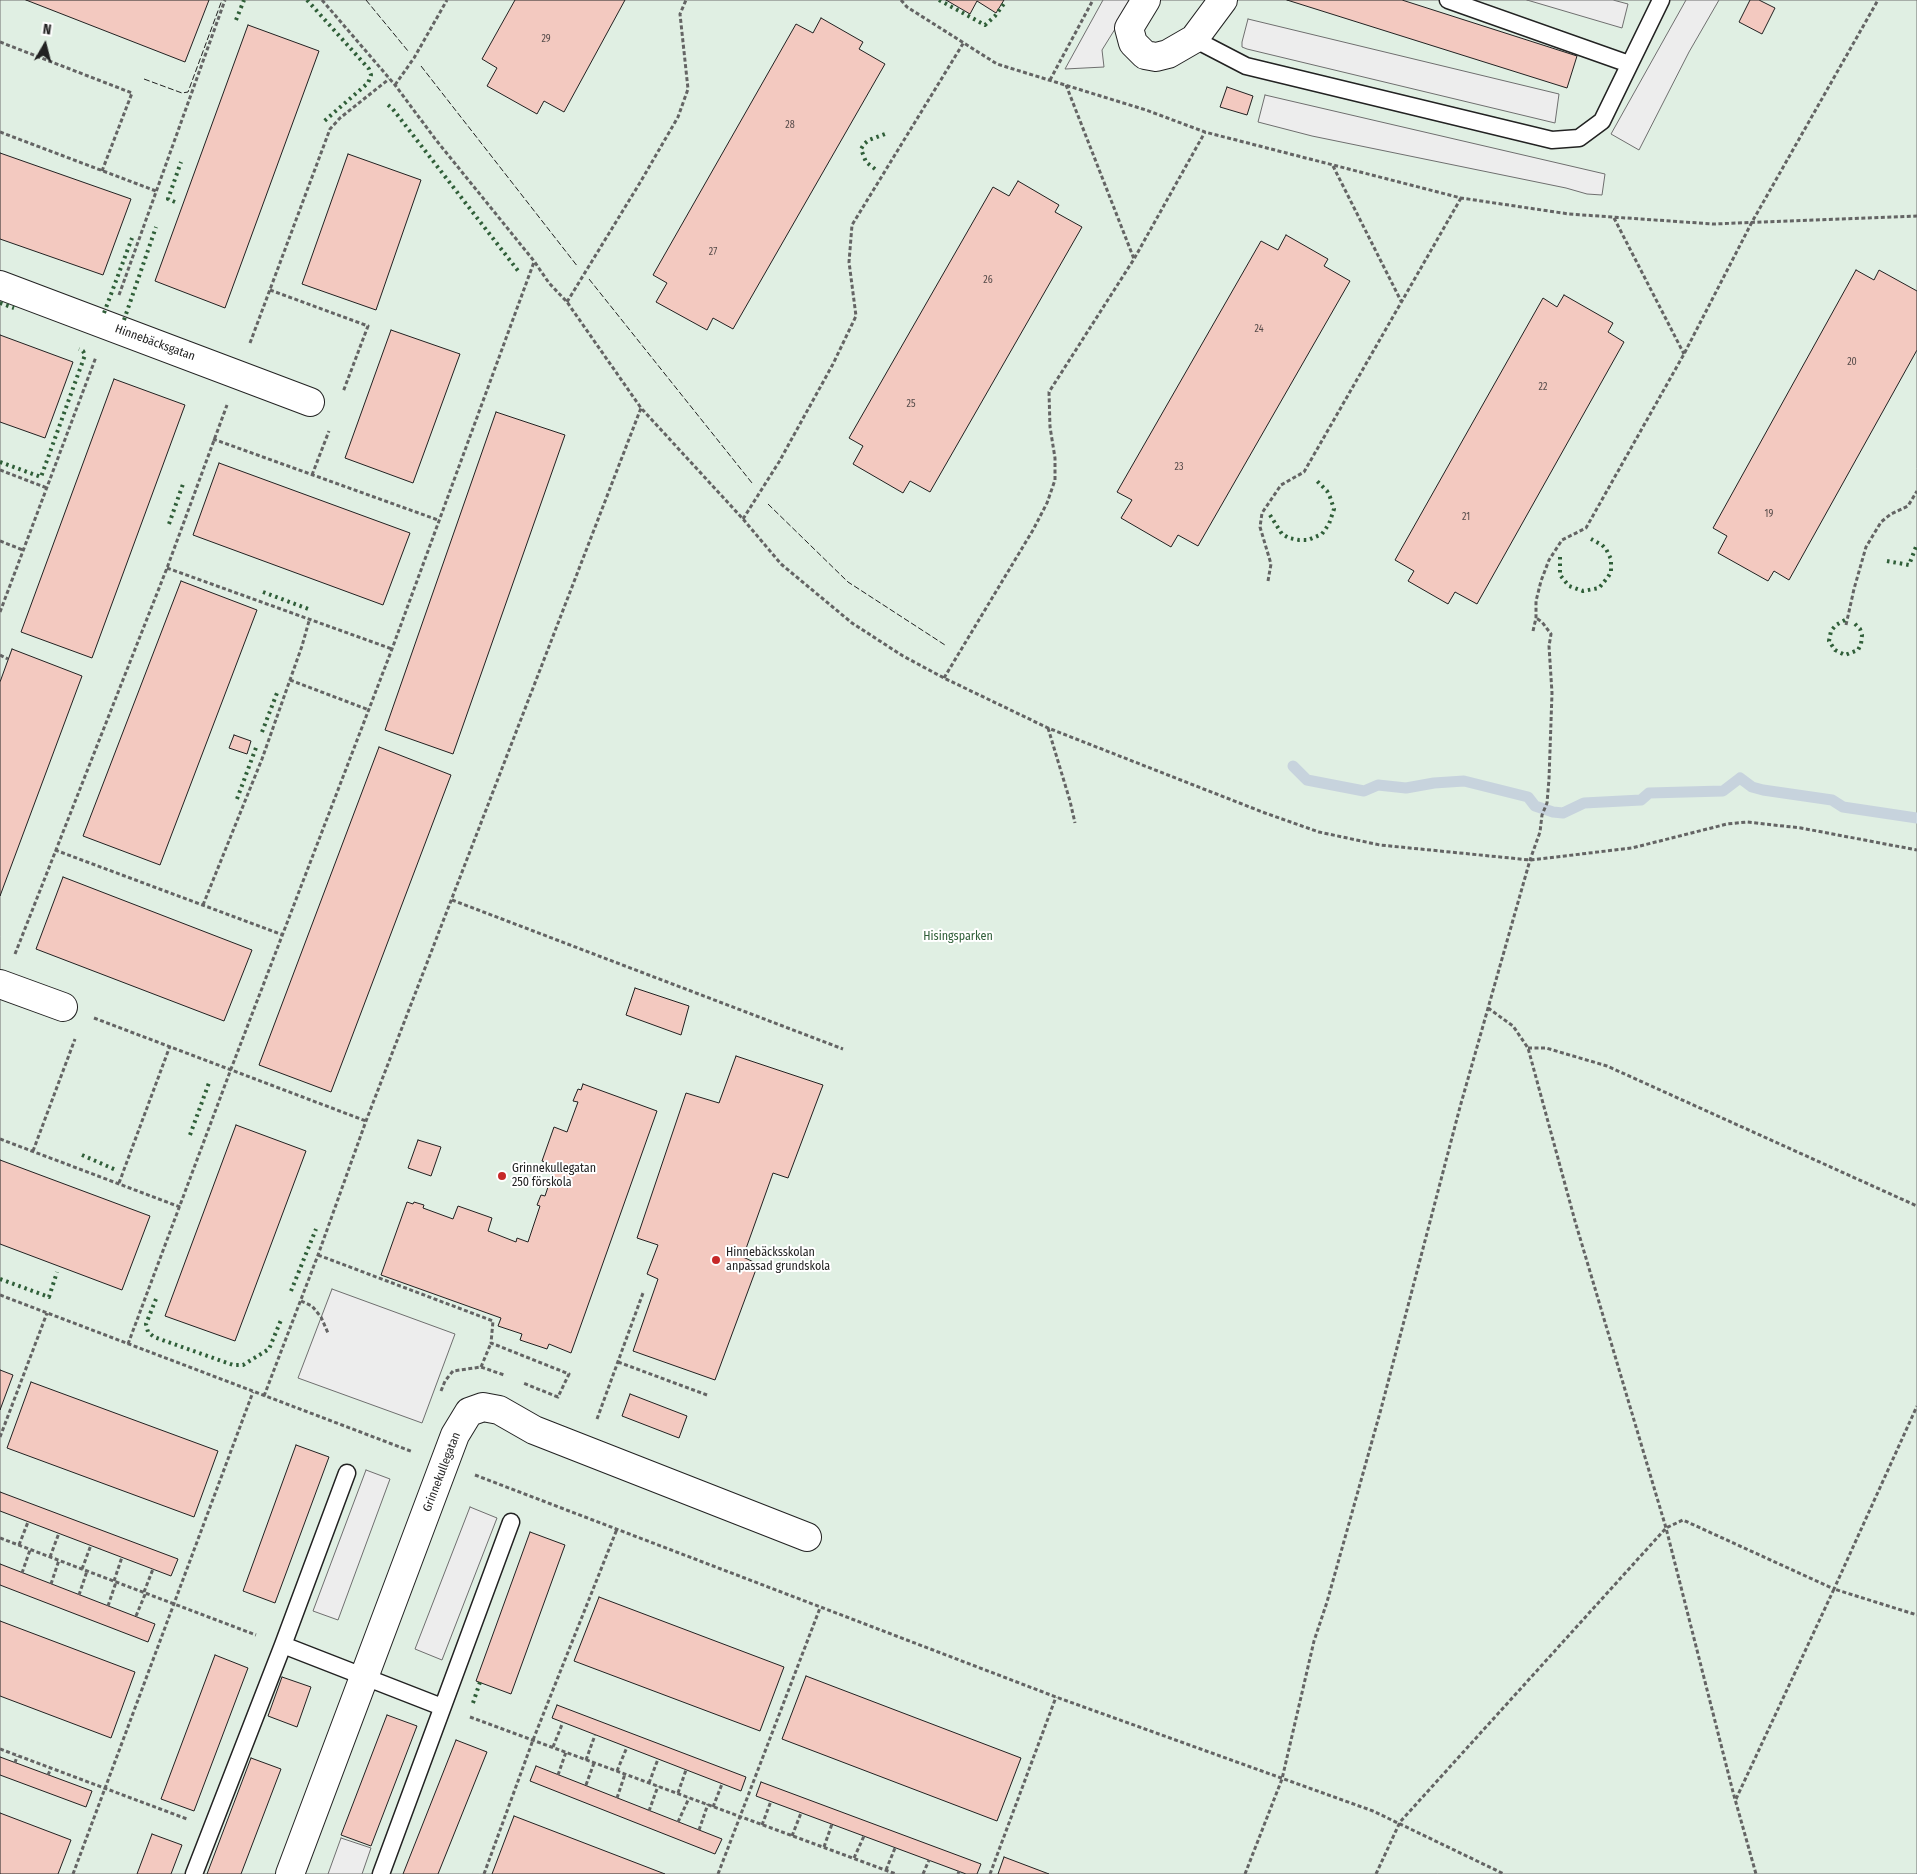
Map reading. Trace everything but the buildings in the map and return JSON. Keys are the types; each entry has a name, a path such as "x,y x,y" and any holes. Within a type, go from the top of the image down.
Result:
{"street":[{"path":"1146,0 1129,28 1133,43 1145,55 1156,57 1168,54 1194,39 1223,0"},
{"name":"Hinnebäcksgatan","path":"0,285 310,402"},
{"path":"1,985 74,1010"},
{"name":"Grinnekullegatan","path":"290,1874 455,1435 469,1412 483,1408 499,1410 534,1430 807,1537"}],"lane":[{"path":"1448,0 1629,64"},
{"path":"1194,39 1246,66 1552,140 1579,138 1602,121 1661,0"},
{"path":"194,1874 283,1645 347,1472"},
{"path":"380,1874 510,1522"},
{"path":"283,1645 442,1707"}],"path":[{"path":"322,0 395,85 436,140 534,261 549,283 567,302 641,408 743,519 781,564 852,623 903,656 944,678 1048,728 1265,813 1319,832 1380,845 1530,860 1632,848 1727,824 1747,822 1801,828 1917,850"},
{"path":"395,85 414,58 447,0"},
{"path":"567,302 642,181 678,116 688,89 680,14 686,0"},
{"path":"901,0 907,7 997,64 1146,110 1205,132 1461,198 1569,214 1713,224 1917,216"},
{"path":"1050,80 1092,0"},
{"path":"1533,631 1536,618 1536,601 1541,580 1549,560 1562,540 1586,528 1684,354 1752,222 1878,0"},
{"path":"0,42 132,93 102,171"},
{"path":"743,519 779,462 833,364 856,316 849,262 852,225 964,42"},
{"path":"1,985 167,568 213,439 330,129 340,118 390,79"},
{"path":"1066,85 1134,259"},
{"path":"0,132 156,191"},
{"path":"944,678 1033,530 1047,503 1054,480 1055,465 1050,427 1049,392 1134,259 1205,132"},
{"path":"1333,166 1402,301"},
{"path":"1268,581 1271,564 1260,527 1262,512 1281,485 1304,472 1461,198"},
{"path":"1614,218 1684,354"},
{"path":"128,1344 392,649 534,261"},
{"path":"270,290 368,326 342,396"},
{"path":"264,1396 318,1255 366,1120 641,408"},
{"path":"312,474 332,422"},
{"path":"213,439 438,520"},
{"path":"0,470 47,488"},
{"path":"1846,625 1866,547 1881,522 1891,514 1908,506 1917,491"},
{"path":"0,541 23,550"},
{"path":"167,568 309,621 392,649"},
{"path":"1246,1874 1282,1779 1314,1641 1327,1602 1379,1418 1460,1107 1530,860 1540,832 1542,815 1547,803 1552,693 1549,646 1551,634 1542,622 1536,618"},
{"path":"203,905 262,759 309,621"},
{"path":"0,655 8,659"},
{"path":"290,680 369,710"},
{"path":"1048,728 1075,823"},
{"path":"55,850 283,935"},
{"path":"452,900 843,1049"},
{"path":"1488,1008 1513,1026 1528,1048 1570,1203 1666,1528 1756,1874"},
{"path":"33,1151 74,1010 366,1120"},
{"path":"119,1183 170,1046"},
{"path":"1528,1048 1546,1048 1607,1066 1917,1206"},
{"path":"0,1139 180,1207"},
{"path":"318,1255 493,1321 491,1343 480,1367"},
{"path":"586,1450 643,1293"},
{"path":"0,1295 1056,1697 1373,1811 1400,1822 1504,1874"},
{"path":"301,1301 312,1306 322,1317 328,1333"},
{"path":"0,1436 47,1313"},
{"path":"491,1343 569,1374 558,1397 514,1379"},
{"path":"618,1362 706,1396"},
{"path":"438,1399 445,1381 453,1371 480,1367 505,1376"},
{"path":"73,1874 253,1392"},
{"path":"1736,1800 1917,1408"},
{"path":"1376,1874 1400,1822 1666,1528 1683,1520 1834,1589 1917,1615"},
{"path":"19,1545 28,1522"},
{"path":"484,1874 533,1740 618,1529"},
{"path":"50,1557 59,1533"},
{"path":"0,1544 1,1538 283,1645"},
{"path":"82,1569 91,1546"},
{"path":"22,1573 30,1550"},
{"path":"108,1606 122,1557"},
{"path":"50,1584 59,1560"},
{"path":"136,1616 153,1569"},
{"path":"79,1595 87,1571"},
{"path":"718,1874 820,1608"},
{"path":"990,1874 1056,1697"},
{"path":"442,1707 893,1874"},
{"path":"553,1748 563,1722"},
{"path":"586,1760 595,1735"},
{"path":"617,1771 627,1747"},
{"path":"0,1749 211,1828"},
{"path":"558,1775 566,1752"},
{"path":"15,1763 17,1756"},
{"path":"649,1783 658,1759"},
{"path":"586,1786 594,1763"},
{"path":"48,1775 50,1768"},
{"path":"678,1793 686,1770"},
{"path":"617,1798 625,1774"},
{"path":"80,1787 82,1780"},
{"path":"713,1806 722,1784"},
{"path":"649,1811 658,1786"},
{"path":"678,1822 689,1797"},
{"path":"762,1825 771,1801"},
{"path":"699,1830 708,1804"},
{"path":"792,1836 801,1813"},
{"path":"824,1847 832,1824"},
{"path":"854,1858 864,1836"},
{"path":"886,1870 895,1848"},
{"path":"923,1874 929,1860"}],"green space":[{"name":"Hisingsparken","path":"0,0 1917,0 1917,1874 0,1874"}],"shaded area":[{"path":"1103,0 1133,0 1102,50 1104,67 1065,69"},
{"path":"1527,0 1613,0 1628,4 1622,28"},
{"path":"1686,0 1719,0 1689,52 1639,150 1611,134"},
{"path":"1248,19 1559,94 1555,123 1247,49 1242,47 1242,42"},
{"path":"1265,95 1605,174 1602,195 1587,194 1566,188 1312,136 1258,122"},
{"path":"332,1289 455,1334 422,1423 298,1378"},
{"path":"366,1470 390,1479 338,1620 313,1611"},
{"path":"470,1507 497,1518 442,1660 415,1649"},
{"path":"341,1838 371,1848 362,1874 328,1874"}],"waterway":[{"path":"1293,766 1307,780 1364,791 1378,785 1406,788 1434,783 1464,781 1528,797 1535,806 1563,813 1584,803 1641,800 1649,793 1723,791 1740,778 1752,787 1763,790 1832,800 1843,807 1917,818"}],"hedge":[{"path":"236,20 244,0"},
{"path":"307,0 369,69 371,75 368,83 322,123"},
{"path":"939,0 985,25 995,16 1006,1"},
{"path":"388,105 519,272"},
{"path":"875,169 866,162 861,149 869,140 885,134"},
{"path":"175,202 168,199 181,162"},
{"path":"124,320 156,227"},
{"path":"104,313 132,238"},
{"path":"0,303 14,308"},
{"path":"0,462 41,477 85,355 79,349"},
{"path":"1270,515 1282,534 1289,538 1308,540 1322,534 1329,524 1334,509 1327,491 1316,480"},
{"path":"169,524 183,484"},
{"path":"1560,557 1560,575 1569,586 1583,591 1599,588 1611,572 1611,559 1606,549 1591,539"},
{"path":"1887,561 1909,565 1917,544"},
{"path":"263,592 311,610"},
{"path":"1845,620 1836,625 1831,631 1829,641 1835,650 1845,655 1858,650 1861,644 1862,635 1860,629 1853,622"},
{"path":"262,732 277,693"},
{"path":"237,799 257,745"},
{"path":"190,1135 210,1080"},
{"path":"82,1155 116,1170"},
{"path":"291,1291 316,1229"},
{"path":"0,1279 49,1297 57,1272"},
{"path":"156,1299 146,1324 148,1332 154,1337 233,1365 243,1365 269,1349 281,1320"},
{"path":"473,1703 480,1682"}],"fence":[{"path":"144,79 182,93 188,92 222,0"},
{"path":"366,0 408,51"},
{"path":"421,66 578,267"},
{"path":"589,279 752,483"},
{"path":"768,504 848,582 945,645"}],"place":[{"name":"Grinnekullegatan 250 förskola","path":"502,1176"},
{"name":"Hinnebäcksskolan anpassad grundskola","path":"716,1260"}]}
